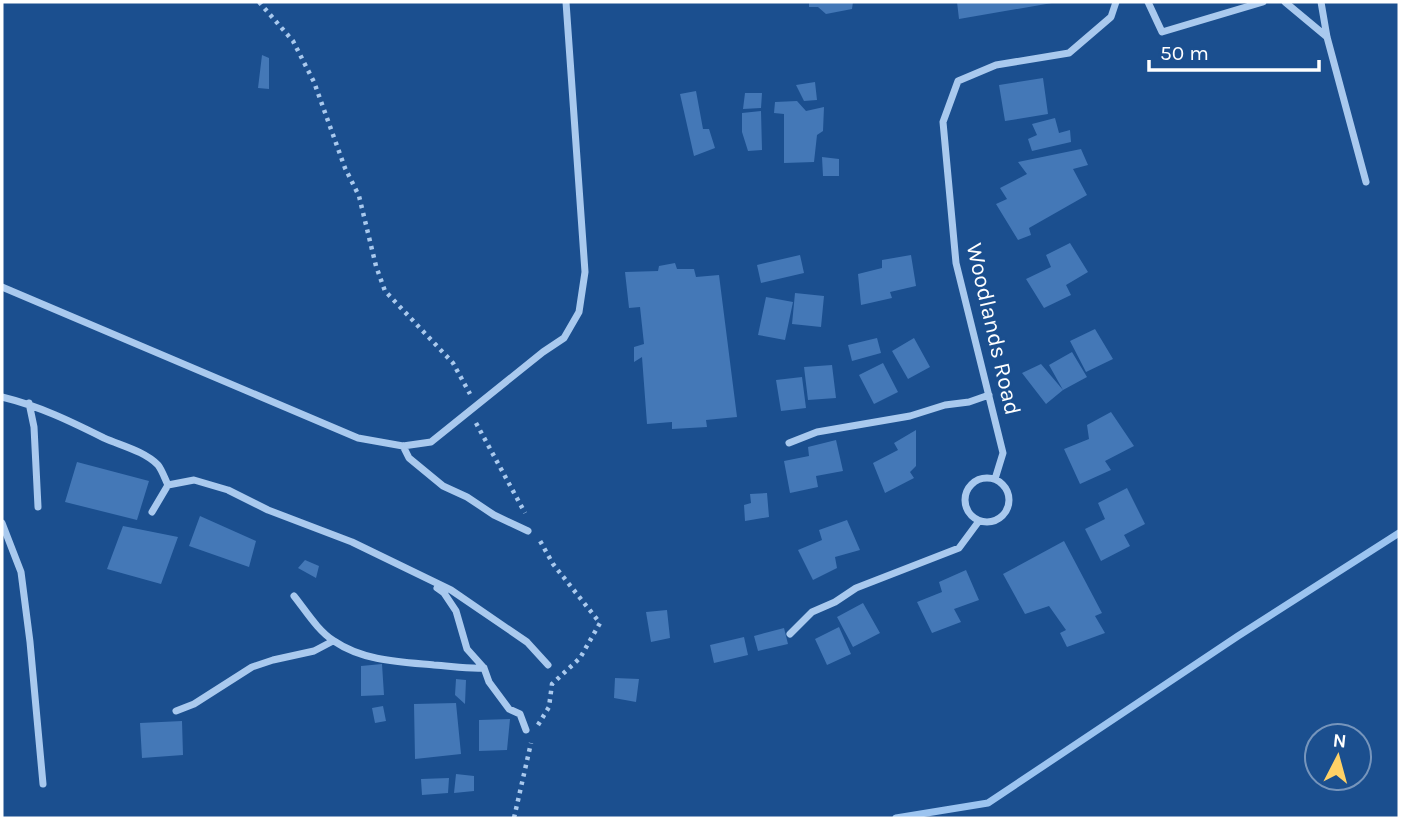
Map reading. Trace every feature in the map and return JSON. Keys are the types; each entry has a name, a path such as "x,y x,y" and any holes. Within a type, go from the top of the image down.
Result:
{"street":[{"path":"2,287 358,438 404,446 432,442 564,338 579,312 585,272 566,2"},
{"name":"Woodlands Road","path":"995,480 1003,453 956,263 943,122 958,81 996,65 1069,53 1111,17 1116,2"},
{"path":"1149,2 1162,32 1263,2"},
{"path":"1285,2 1328,37"},
{"path":"1321,2 1366,182"},
{"path":"789,443 817,432 910,416 989,396"},
{"path":"2,397 29,403 137,451 159,466 168,485"},
{"path":"29,403 34,427 38,506"},
{"path":"404,446 409,458 443,486 467,497 494,515 531,531"},
{"path":"983,478 995,480 1004,486 1009,497 1008,508 1001,518 990,523 979,521 969,514 965,504 966,492 972,483 983,478"},
{"path":"152,512 168,485 194,480 228,490 268,510 352,542 451,590 527,642 548,665"},
{"path":"790,634 812,612 835,602 856,588 959,548 979,521"},
{"path":"2,523 21,572 43,784"},
{"path":"428,581 452,602 467,649 484,668 489,682 509,709 520,714 526,730"},
{"path":"294,596 334,641 364,655 407,664 459,669 484,668"},
{"path":"176,711 194,704 252,667 314,651 334,641"}],"path":[{"path":"259,2 293,41 314,82 345,168 359,196 385,291 453,363 476,406 476,424 528,519"},
{"path":"531,531 600,624 580,658 552,684 549,707 535,730"},
{"path":"514,818 531,742"}],"building":[{"path":"809,2 853,2 852,9 826,14 818,7 809,7"},
{"path":"957,2 1052,2 1052,3 959,19"},
{"path":"262,55 269,58 269,89 258,88"},
{"path":"1043,78 1048,114 1005,121 999,85"},
{"path":"815,82 817,100 804,101 796,85"},
{"path":"696,91 703,129 709,129 715,148 694,156 680,94"},
{"path":"745,93 762,93 761,108 743,109"},
{"path":"797,101 806,111 824,107 823,131 817,135 814,162 784,163 784,114 774,113 775,102"},
{"path":"761,111 762,150 748,151 742,132 742,113"},
{"path":"1055,118 1059,133 1070,130 1071,142 1032,151 1028,139 1037,135 1032,124"},
{"path":"1081,149 1088,165 1073,169 1087,195 1029,228 1031,235 1018,240 996,204 1007,199 1000,188 1027,174 1018,162"},
{"path":"822,157 839,159 839,176 823,176"},
{"path":"1070,243 1088,272 1066,285 1071,295 1044,308 1026,279 1051,267 1046,255"},
{"path":"800,255 804,273 761,283 757,265"},
{"path":"911,255 916,286 890,292 892,298 861,305 858,274 882,268 882,260"},
{"path":"675,263 677,269 694,269 696,277 719,275 737,417 706,420 707,427 672,429 672,422 647,424 642,357 634,362 634,347 644,344 640,307 629,308 625,272 658,271 659,266"},
{"path":"795,293 824,296 821,327 792,324"},
{"path":"766,297 793,302 785,340 758,335"},
{"path":"1095,329 1113,359 1086,372 1070,341"},
{"path":"877,338 881,353 852,361 848,345"},
{"path":"914,338 930,367 908,379 892,351"},
{"path":"1072,352 1087,377 1063,390 1049,365"},
{"path":"883,363 898,392 874,404 859,375"},
{"path":"1041,364 1063,390 1046,404 1022,373"},
{"path":"832,365 836,398 808,400 804,367"},
{"path":"802,377 806,408 781,411 776,380"},
{"path":"1111,412 1134,446 1105,461 1111,470 1080,484 1064,449 1089,439 1087,425"},
{"path":"916,430 916,466 910,472 914,478 885,493 873,463 898,450 894,443"},
{"path":"836,440 843,471 816,476 818,487 790,493 784,461 809,456 808,447"},
{"path":"77,462 149,481 137,520 65,502"},
{"path":"1127,488 1145,524 1124,535 1130,546 1101,561 1085,529 1105,519 1098,503"},
{"path":"767,493 769,517 745,521 744,505 751,503 750,494"},
{"path":"200,516 256,541 249,567 189,546"},
{"path":"847,520 860,550 835,557 837,568 813,580 798,550 822,540 819,530"},
{"path":"123,526 178,537 161,584 107,569"},
{"path":"1064,541 1102,613 1095,616 1105,633 1067,647 1060,633 1066,630 1049,606 1025,614 1003,574"},
{"path":"305,560 319,566 316,578 298,568"},
{"path":"966,570 979,600 954,609 961,622 932,633 917,602 942,592 939,582"},
{"path":"863,603 880,633 853,647 837,617"},
{"path":"667,610 670,638 651,642 646,612"},
{"path":"839,627 851,654 827,665 815,639"},
{"path":"784,628 788,644 758,651 754,636"},
{"path":"744,637 748,655 714,663 710,645"},
{"path":"382,664 384,695 361,696 361,666"},
{"path":"615,678 639,679 636,702 614,698"},
{"path":"456,679 466,680 465,704 455,695"},
{"path":"456,703 461,754 415,759 414,704"},
{"path":"383,706 386,721 375,723 372,708"},
{"path":"510,719 507,750 479,751 479,720"},
{"path":"182,721 183,755 142,758 140,723"},
{"path":"456,774 474,776 474,791 454,793"},
{"path":"449,778 448,793 422,795 421,779"}],"waterway":[{"path":"896,818 988,803 1238,636 1399,533"}]}
